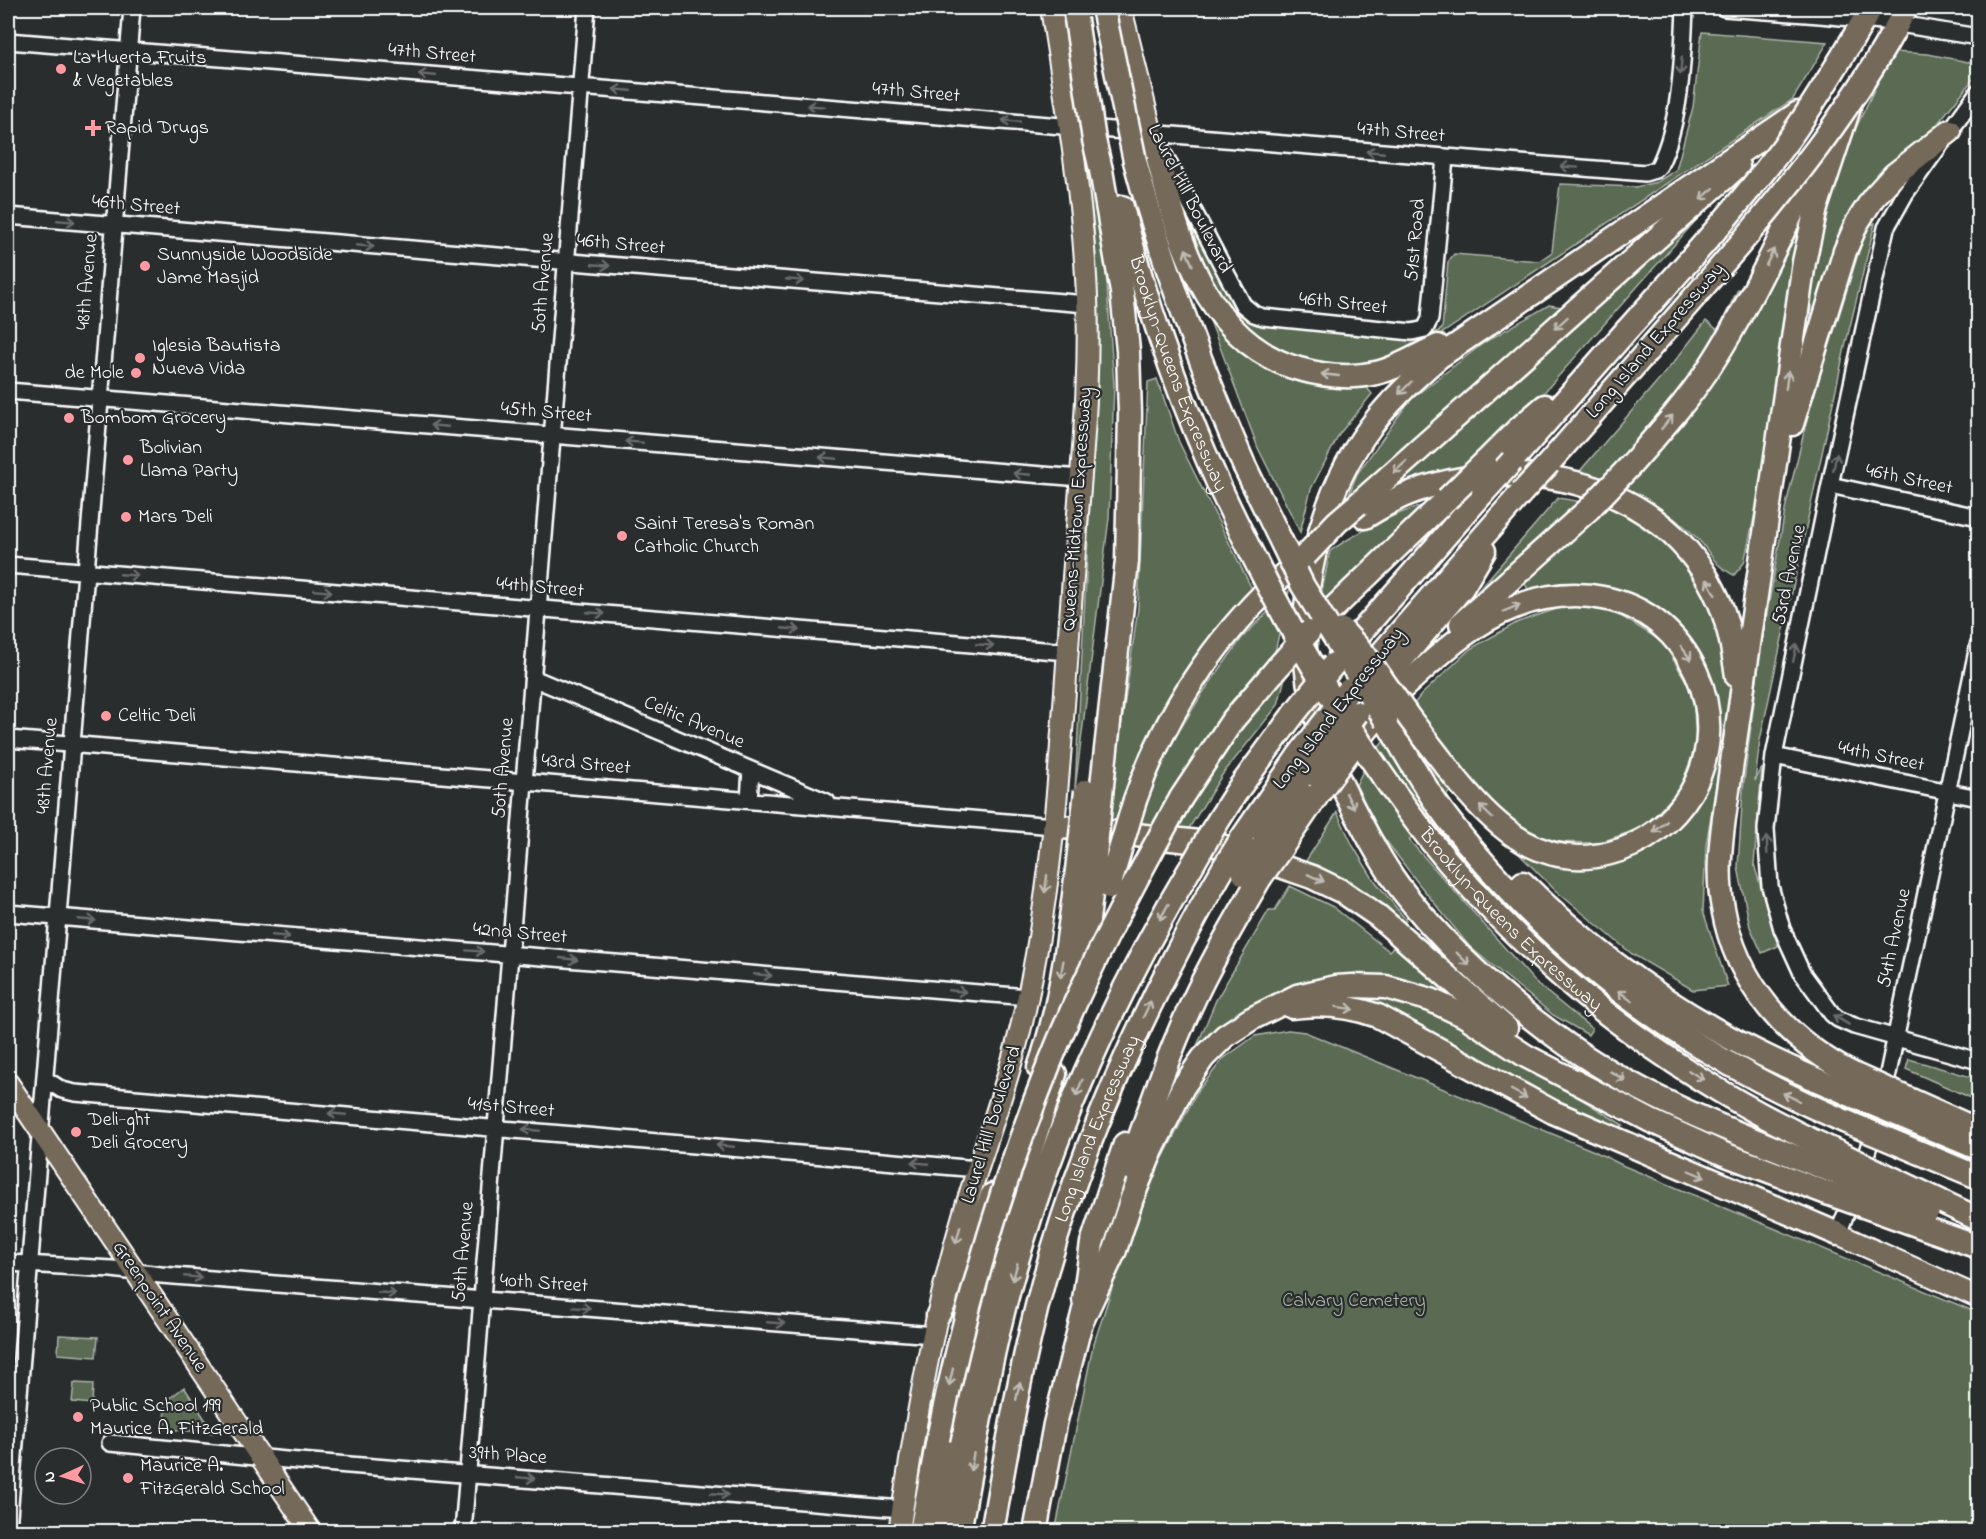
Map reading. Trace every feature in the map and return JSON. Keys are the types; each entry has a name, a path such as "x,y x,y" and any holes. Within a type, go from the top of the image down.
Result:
{"highway":[{"name":"Brooklyn-Queens Expressway","path":"1103,8 1136,161 1154,230 1204,371 1244,465 1303,586 1386,721 1494,853 1537,897 1587,941 1625,970 1714,1030 1768,1058 1851,1084 1978,1148"},
{"name":"Long Island Expressway","path":"959,1532 1005,1304 1044,1180 1074,1100 1118,1000 1152,934 1194,862 1237,791 1334,664 1724,221 1783,146 1820,93 1871,8"},
{"path":"1361,510 1830,85 1847,64 1881,8"},
{"path":"1035,1532 1055,1424 1080,1323 1111,1221 1161,1079 1204,978 1243,873 1310,774 1348,753 1431,651 1589,509 1630,466 1689,395 1720,350 1749,301 1865,61 1896,8"},
{"name":"Long Island Expressway","path":"992,1532 1030,1335 1043,1283 1075,1182 1139,1026 1183,940 1243,873 1310,774 1354,701 1518,497 1772,208 1803,169 1867,74 1906,8"},
{"path":"942,1532 976,1332 998,1252 1056,1071 1085,946 1093,878 1095,783 1127,561 1126,516 1130,414 1128,351 1106,169 1094,140 1075,13"},
{"path":"1865,61 1824,184 1810,235 1800,289 1720,853 1720,889 1727,927 1749,980 1783,1026 1851,1084 1978,1130"},
{"path":"1798,113 1483,326 1425,369 1378,416 1350,459 1322,527 1309,586 1306,652 1311,698 1325,745 1370,842 1403,891 1444,940 1507,999 1583,1055 1647,1093 1706,1121 1832,1172 1917,1206 1978,1226"},
{"path":"1770,501 1853,230 1868,204 1888,181 1950,131"},
{"path":"1152,134 1169,200 1195,270 1209,299 1226,322 1257,350 1281,363 1307,371 1343,376 1366,375 1397,367 1483,326"},
{"name":"Brooklyn-Queens Expressway","path":"1106,169 1153,321 1203,448 1251,553 1317,672 1369,757 1420,827 1462,879 1499,919 1557,974 1596,1005 1675,1062 1768,1118 1832,1172 1978,1219"},
{"path":"921,1532 952,1371 975,1281 1014,1157 1085,981 1127,897 1181,798 1232,721 1314,627 1518,429 1599,361"},
{"path":"936,1325 967,1261 1041,1062 1058,994 1093,878 1135,800 1162,734 1200,669 1234,624 1337,522 1361,510 1436,485 1493,476 1533,475 1567,480 1595,488 1620,499 1649,516 1673,536 1693,559 1712,587 1729,630 1740,704"},
{"path":"1303,586 1365,655 1410,719 1447,794 1476,803 1512,835 1536,849 1575,857 1603,855 1630,847 1653,833 1687,800 1702,771 1708,745 1707,702 1692,661 1673,636 1656,621 1635,608 1605,598 1558,596 1513,608 1482,623 1454,643 1398,692"},
{"name":"Brooklyn-Queens Expressway","path":"1447,794 1468,844 1508,889 1559,940 1612,986 1672,1029 1715,1056 1789,1096 1978,1178"},
{"path":"1054,826 1225,847 1288,867 1328,884 1378,916 1503,1026 1577,1081"},
{"path":"1080,1323 1115,1250 1146,1162 1183,1088 1203,1058 1219,1041 1266,1011 1297,996 1336,987 1367,986 1402,990 1450,1008 1526,1056 1628,1110 1698,1143 1832,1172 1978,1247"},
{"path":"1266,1011 1299,1006 1331,1006 1362,1010 1378,1016 1563,1116 1838,1234"}],"main road":[{"path":"1051,8 1083,232 1087,304"},
{"name":"Laurel Hill Boulevard","path":"1120,8 1152,134"},
{"name":"Queens-Midtown Expressway","path":"1063,714 1087,384 1087,304"},
{"name":"Laurel Hill Boulevard","path":"899,1532 936,1325 964,1212 1009,1075 1028,996 1039,936 1054,826 1063,714"},
{"name":"Greenpoint Avenue","path":"8,1083 311,1532"},
{"path":"1838,1234 1978,1297"}],"street":[{"name":"48th Avenue","path":"8,1528 11,1436 41,1132 132,8"},
{"name":"50th Avenue","path":"463,1532 587,8"},
{"name":"47th Street","path":"8,41 1640,173 1655,170 1667,146 1676,105 1685,8"},
{"path":"1724,8 1882,21 1978,37"},
{"name":"53rd Avenue","path":"1896,1038 1838,1019 1814,992 1792,951 1775,907 1768,868 1766,829 1774,756 1886,228 1901,200 1978,92"},
{"name":"Laurel Hill Boulevard","path":"1152,134 1169,160 1243,305 1254,314"},
{"name":"51st Road","path":"1427,326 1431,315 1445,158"},
{"name":"46th Street","path":"8,216 1087,304"},
{"name":"46th Street","path":"1254,314 1412,332 1422,331 1427,326"},
{"name":"45th Street","path":"8,391 1081,478"},
{"name":"46th Street","path":"1830,485 1978,517"},
{"name":"44th Street","path":"8,565 1068,652"},
{"name":"54th Avenue","path":"1838,1234 1876,1126 1978,646"},
{"name":"Celtic Avenue","path":"533,678 838,807"},
{"name":"43rd Street","path":"8,739 1054,826"},
{"name":"44th Street","path":"1774,756 1978,798"},
{"path":"749,800 751,770"},
{"name":"42nd Street","path":"8,913 1028,996"},
{"path":"1896,1038 1978,1061"},
{"name":"41st Street","path":"45,1079 62,1090 75,1094 496,1127 978,1169"},
{"name":"40th Street","path":"8,1263 481,1300 936,1325"},
{"name":"39th Place","path":"110,1443 902,1509"}],"green space":[{"path":"1702,32 1828,42 1793,99 1423,346 1361,368 1325,367 1280,353 1258,340 1217,294 1183,213 1184,204 1240,314 1256,325 1422,340 1442,329 1448,262 1454,254 1539,261 1552,252 1560,184 1636,187 1657,182 1676,170 1693,107"},
{"path":"1892,52 1928,54 1978,64 1978,73 1931,132 1832,274 1811,323 1810,282 1824,215 1856,128"},
{"path":"1086,152 1106,273 1114,385 1109,518 1075,789 1099,327 1094,227 1084,155"},
{"path":"1728,184 1525,414 1467,470 1383,491"},
{"path":"1809,211 1773,431 1744,563 1734,575 1720,566 1701,542 1679,522 1625,487 1705,391 1800,215"},
{"path":"1875,223 1845,347 1760,740 1755,781 1762,768 1754,864 1778,946 1762,953 1750,927 1738,867 1743,789 1761,648 1786,505 1810,408 1867,226"},
{"path":"1738,289 1745,290 1683,390 1608,480 1580,471 1674,362 1706,321 1718,330"},
{"path":"1203,302 1255,357 1364,384 1372,394 1340,433 1311,489 1300,532 1258,448"},
{"path":"1549,305 1561,307 1562,312 1345,505 1357,474 1410,400 1485,342"},
{"path":"1157,379 1179,442 1252,589 1208,640 1173,693 1117,824 1105,822 1138,608 1148,382"},
{"path":"1558,498 1583,502 1549,537 1428,639 1470,600"},
{"path":"1611,500 1658,527 1700,576 1732,665 1726,726 1706,845 1703,911 1728,986 1693,990 1632,954 1556,891 1500,835 1546,862 1583,870 1628,859 1660,838 1706,785 1713,690 1681,628 1641,600 1529,591 1524,582"},
{"path":"1434,502 1316,621 1330,551 1380,522"},
{"path":"1289,591 1274,656 1231,702 1184,772 1152,829 1134,826 1157,767 1202,694 1242,638"},
{"path":"1569,605 1616,613 1663,642 1693,693 1696,745 1680,789 1644,827 1598,843 1545,842 1500,816 1461,778 1409,840 1536,983 1592,1029 1588,1035 1553,1015 1470,947 1381,834 1356,785 1368,761 1421,695 1470,649 1518,622"},
{"path":"1287,670 1278,705 1222,775 1188,830 1171,830 1200,782"},
{"path":"1337,812 1353,846 1372,877 1406,920 1401,925 1304,864"},
{"path":"1290,886 1333,907 1389,951 1394,946 1456,1002 1343,979 1191,1060 1216,1000 1269,910 1275,910"},
{"path":"1359,997 1406,1001 1454,1020 1623,1125 1614,1130 1555,1103 1390,1011"},
{"name":"Calvary Cemetery","path":"1288,1030 1305,1032 1978,1313 1978,1531 1055,1532 1093,1346 1123,1255 1159,1166 1197,1092 1223,1059 1255,1036"},
{"path":"1909,1059 1978,1079 1978,1101 1906,1069"},
{"path":"59,1335 98,1337 96,1357 58,1354"},
{"path":"74,1383 93,1384 92,1404 72,1402"},
{"path":"184,1387 214,1433 164,1429 165,1402"}],"place":[{"name":"La Huerta Fruits & Vegetables","path":"61,69"},
{"name":"Rapid Drugs","path":"93,128"},
{"name":"Sunnyside Woodside Jame Masjid","path":"145,266"},
{"name":"Iglesia Bautista Nueva Vida","path":"140,358"},
{"name":"de Mole","path":"136,373"},
{"name":"Bombom Grocery","path":"69,418"},
{"name":"Bolivian Llama Party","path":"128,460"},
{"name":"Mars Deli","path":"126,517"},
{"name":"Saint Teresa's Roman Catholic Church","path":"622,536"},
{"name":"Celtic Deli","path":"106,716"},
{"name":"Deli-ght Deli Grocery","path":"76,1132"},
{"name":"Public School 199 Maurice A. FitzGerald","path":"78,1417"},
{"name":"Maurice A. FitzGerald School","path":"128,1478"}]}
